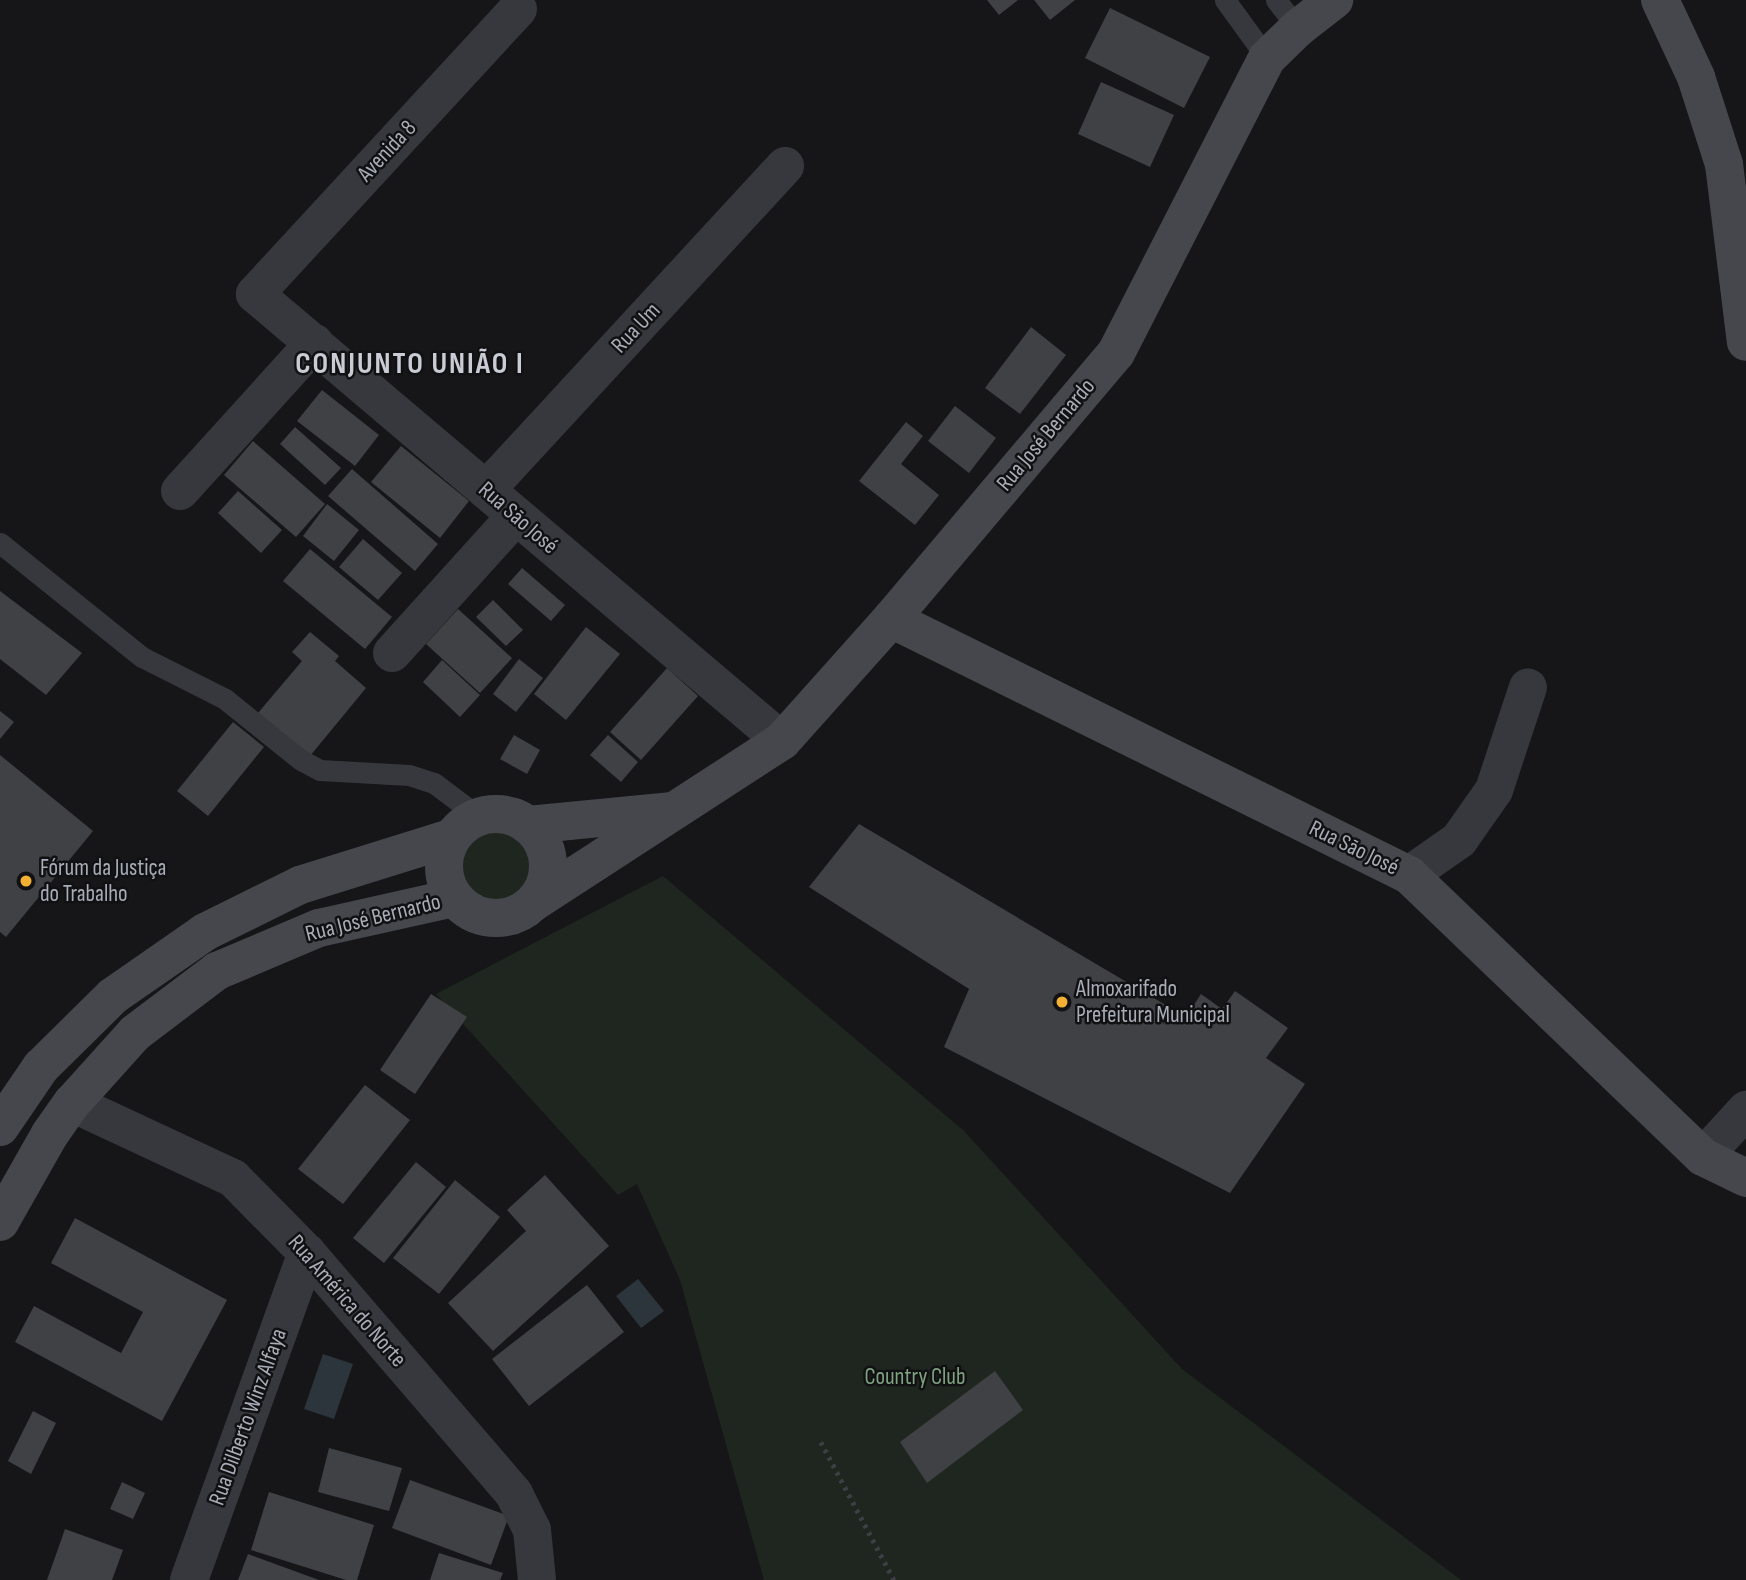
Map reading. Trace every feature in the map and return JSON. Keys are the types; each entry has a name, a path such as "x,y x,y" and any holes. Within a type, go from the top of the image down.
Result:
{"street":[{"name":"Rua José Bernardo","path":"534,902 782,741 891,619 1116,353 1287,14 1334,0"},
{"path":"1660,0 1696,77 1724,164 1746,342"},
{"name":"Avenida 8","path":"255,294 518,9"},
{"name":"Rua Um","path":"486,490 785,166"},
{"name":"Rua São José","path":"255,294 782,741"},
{"path":"180,491 314,344"},
{"path":"392,653 516,516"},
{"name":"Rua São José","path":"891,619 1409,875 1703,1157 1746,1178"},
{"path":"1409,875 1459,840 1494,790 1528,687"},
{"name":"Rua José Bernardo","path":"528,825 679,810"},
{"path":"0,1127 41,1066 113,996 205,932 300,885 464,827 496,813 513,816 528,825 540,838 547,853 548,871 544,888 534,902 510,916 483,918 466,911 453,898 443,869 464,827"},
{"name":"Rua José Bernardo","path":"0,1223 50,1134 72,1103 135,1033 217,971 319,928 453,898"},
{"name":"Rua América do Norte","path":"72,1103 233,1178 307,1253 514,1494 531,1530 537,1580"},
{"path":"1703,1157 1746,1110"},
{"name":"Rua Dilberto Winz Alfaya","path":"189,1580 307,1253"}],"lane":[{"path":"1225,0 1267,58"},
{"path":"0,543 142,657 225,699 302,760 320,770 409,775 434,783 464,827"}],"path":[{"path":"821,1442 894,1580"}],"green space":[{"path":"496,828 511,831 523,839 531,851 534,866 531,881 523,893 511,901 496,904 481,901 469,893 461,881 458,866 461,851 469,839 481,831"},
{"name":"Country Club","path":"663,876 964,1131 1182,1369 1461,1580 764,1580 680,1280 637,1184 618,1195 436,994"}],"shaded area":[{"path":"638,1279 664,1311 641,1328 616,1296"},
{"path":"323,1354 353,1364 334,1419 304,1409"}],"building":[{"path":"987,0 1018,0 999,15"},
{"path":"1034,0 1075,0 1050,20"},
{"path":"1110,8 1210,57 1184,108 1085,58"},
{"path":"1101,82 1174,115 1150,167 1078,134"},
{"path":"1031,327 1066,355 1020,414 985,388"},
{"path":"322,390 379,435 355,466 297,421"},
{"path":"955,406 996,438 969,473 928,441"},
{"path":"906,422 923,436 901,464 939,495 915,525 859,481"},
{"path":"295,427 341,468 325,485 280,444"},
{"path":"253,441 325,504 296,537 224,475"},
{"path":"401,446 469,501 440,538 371,482"},
{"path":"352,469 438,544 415,571 328,496"},
{"path":"238,491 282,530 261,553 218,513"},
{"path":"327,504 359,530 334,561 303,536"},
{"path":"363,539 402,573 378,600 339,567"},
{"path":"310,549 392,617 365,649 283,581"},
{"path":"522,568 565,605 551,621 508,584"},
{"path":"0,591 82,653 46,695 0,659"},
{"path":"493,600 523,630 506,646 476,617"},
{"path":"458,609 512,658 480,693 426,644"},
{"path":"586,627 620,654 566,720 534,694"},
{"path":"310,632 339,656 335,661 366,688 310,756 258,713 302,661 292,652"},
{"path":"519,659 543,678 516,712 493,694"},
{"path":"442,660 480,695 460,717 423,682"},
{"path":"667,668 698,696 641,760 610,732"},
{"path":"0,711 14,722 0,739"},
{"path":"233,722 264,747 208,816 177,791"},
{"path":"514,735 540,750 527,774 500,759"},
{"path":"608,735 638,762 621,782 590,755"},
{"name":"Fórum da Justiça do Trabalho","path":"0,755 93,831 6,937 0,932"},
{"name":"Almoxarifado Prefeitura Municipal","path":"859,824 1186,1017 1201,994 1222,1009 1235,991 1288,1028 1266,1058 1305,1084 1230,1193 944,1047 969,989 809,887"},
{"path":"431,994 467,1017 415,1094 380,1070"},
{"path":"365,1085 410,1120 343,1204 298,1169"},
{"path":"416,1162 446,1187 384,1263 353,1238"},
{"path":"545,1175 609,1246 493,1351 448,1303 526,1231 507,1210"},
{"path":"455,1180 500,1217 439,1294 393,1258"},
{"path":"75,1218 227,1300 162,1421 15,1342 34,1306 121,1353 143,1312 51,1263"},
{"path":"587,1285 624,1332 529,1406 492,1359"},
{"path":"995,1371 1023,1410 927,1483 900,1442"},
{"path":"33,1411 56,1423 31,1474 8,1461"},
{"path":"329,1448 402,1468 389,1511 318,1492"},
{"path":"410,1480 509,1516 491,1565 392,1528"},
{"path":"122,1482 145,1493 133,1519 110,1509"},
{"path":"269,1492 374,1525 357,1580 346,1580 251,1550"},
{"path":"65,1529 123,1550 112,1580 47,1580"},
{"path":"439,1553 503,1573 500,1580 430,1580"},
{"path":"248,1554 319,1580 238,1580"}],"place":[{"name":"Fórum da Justiça do Trabalho","path":"26,881"},
{"name":"Almoxarifado Prefeitura Municipal","path":"1062,1002"}],"district":[{"name":"CONJUNTO UNIÃO I","path":"410,364"}]}
